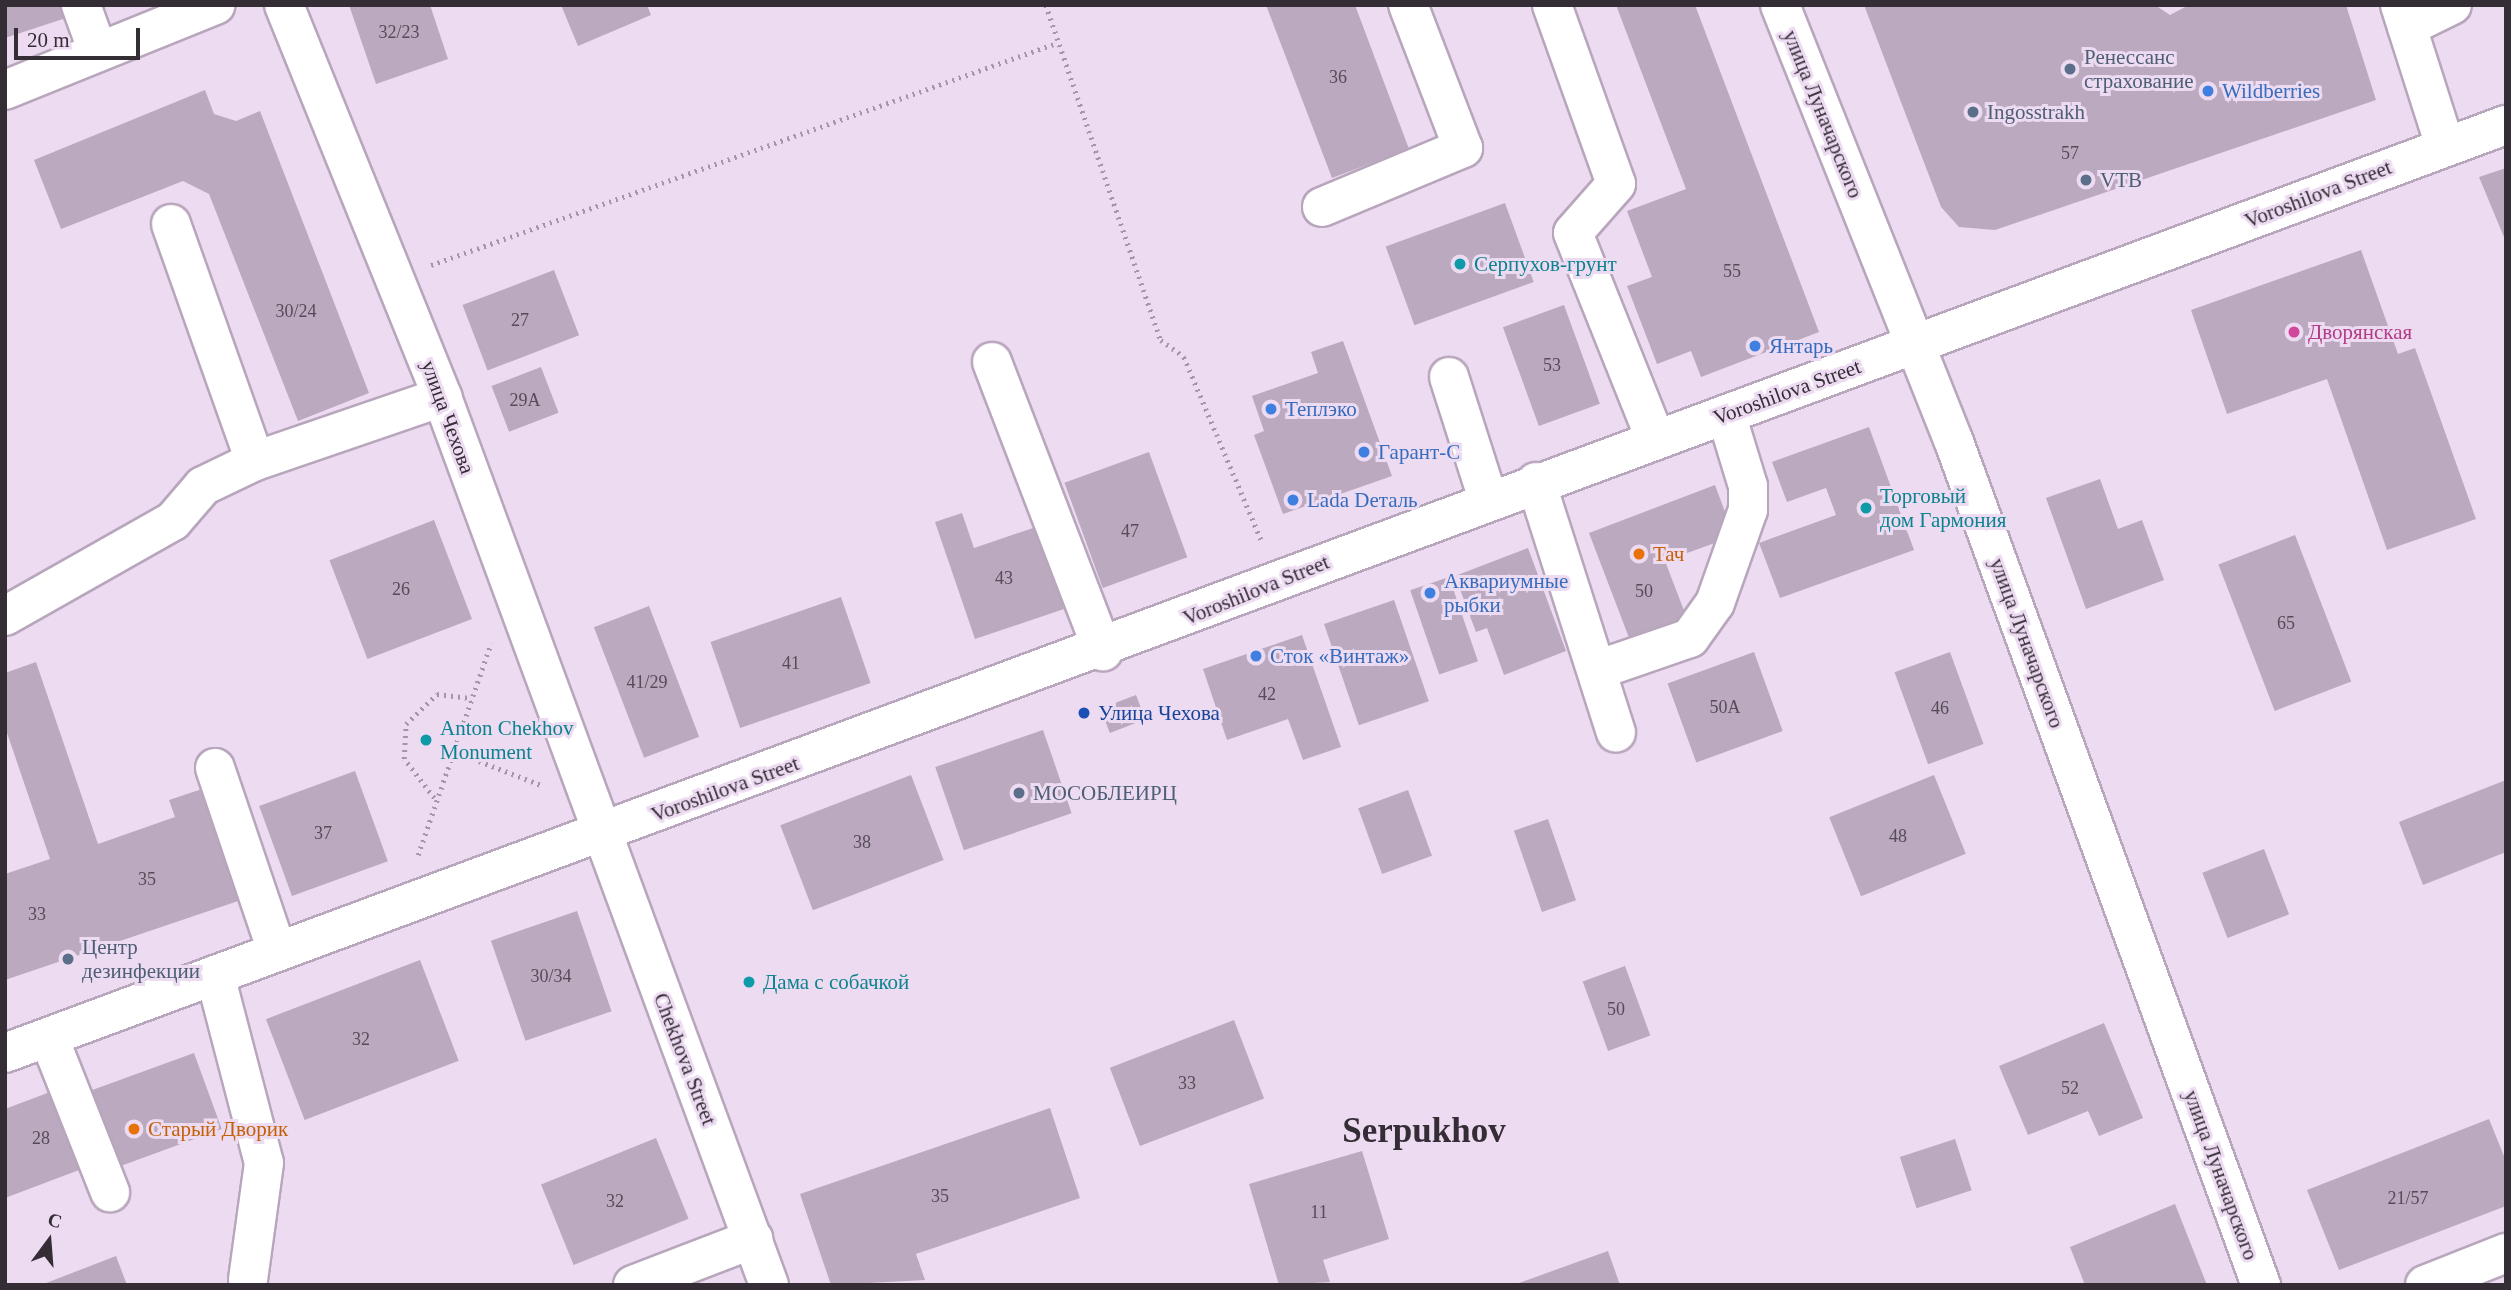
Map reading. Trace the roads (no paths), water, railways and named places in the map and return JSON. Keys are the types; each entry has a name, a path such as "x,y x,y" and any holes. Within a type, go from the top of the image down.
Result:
{"street":[{"path":"80,5 98,52"},
{"path":"5,90 215,5"},
{"name":"улица Чехова","path":"284,5 442,397 600,834"},
{"path":"1322,207 1463,148 1408,5"},
{"path":"1552,5 1616,184 1573,233 1656,440"},
{"name":"улица Луначарского","path":"1780,5 1915,345 2261,1285"},
{"path":"2445,146 2404,16 2452,5"},
{"name":"Voroshilova Street","path":"5,1053 1102,650 1488,499 1915,345 2506,125"},
{"path":"171,224 255,461"},
{"path":"992,362 1102,650"},
{"path":"1449,377 1488,499"},
{"path":"5,616 173,521 203,486 255,461 442,397"},
{"path":"1597,670 1689,638 1715,603 1748,510 1748,486 1726,414"},
{"path":"1536,482 1616,733"},
{"path":"215,768 277,951"},
{"name":"Chekhova Street","path":"600,834 769,1285"},
{"path":"215,975 264,1163 247,1280"},
{"path":"49,1038 110,1192"},
{"path":"634,1285 752,1239"},
{"path":"2425,1285 2506,1253"}],"place":[{"name":"Ренессанс страхование","path":"2070,69"},
{"name":"Wildberries","path":"2208,91"},
{"name":"Ingosstrakh","path":"1973,112"},
{"name":"VTB","path":"2086,180"},
{"name":"Серпухов-грунт","path":"1460,264"},
{"name":"Дворянская","path":"2294,332"},
{"name":"Янтарь","path":"1755,346"},
{"name":"Теплэко","path":"1271,409"},
{"name":"Гарант-С","path":"1364,452"},
{"name":"Lada Dеталь","path":"1293,500"},
{"name":"Торговый дом Гармония","path":"1866,508"},
{"name":"Тач","path":"1639,554"},
{"name":"Аквариумные рыбки","path":"1430,593"},
{"name":"Сток «Винтаж»","path":"1256,656"},
{"name":"Улица Чехова","path":"1084,713"},
{"name":"Anton Chekhov Monument","path":"426,740"},
{"name":"МОСОБЛЕИРЦ","path":"1019,793"},
{"name":"Центр дезинфекции","path":"68,959"},
{"name":"Дама с собачкой","path":"749,982"},
{"name":"Старый Дворик","path":"134,1129"}],"district":[{"name":"Serpukhov","path":"1424,1131"}]}
